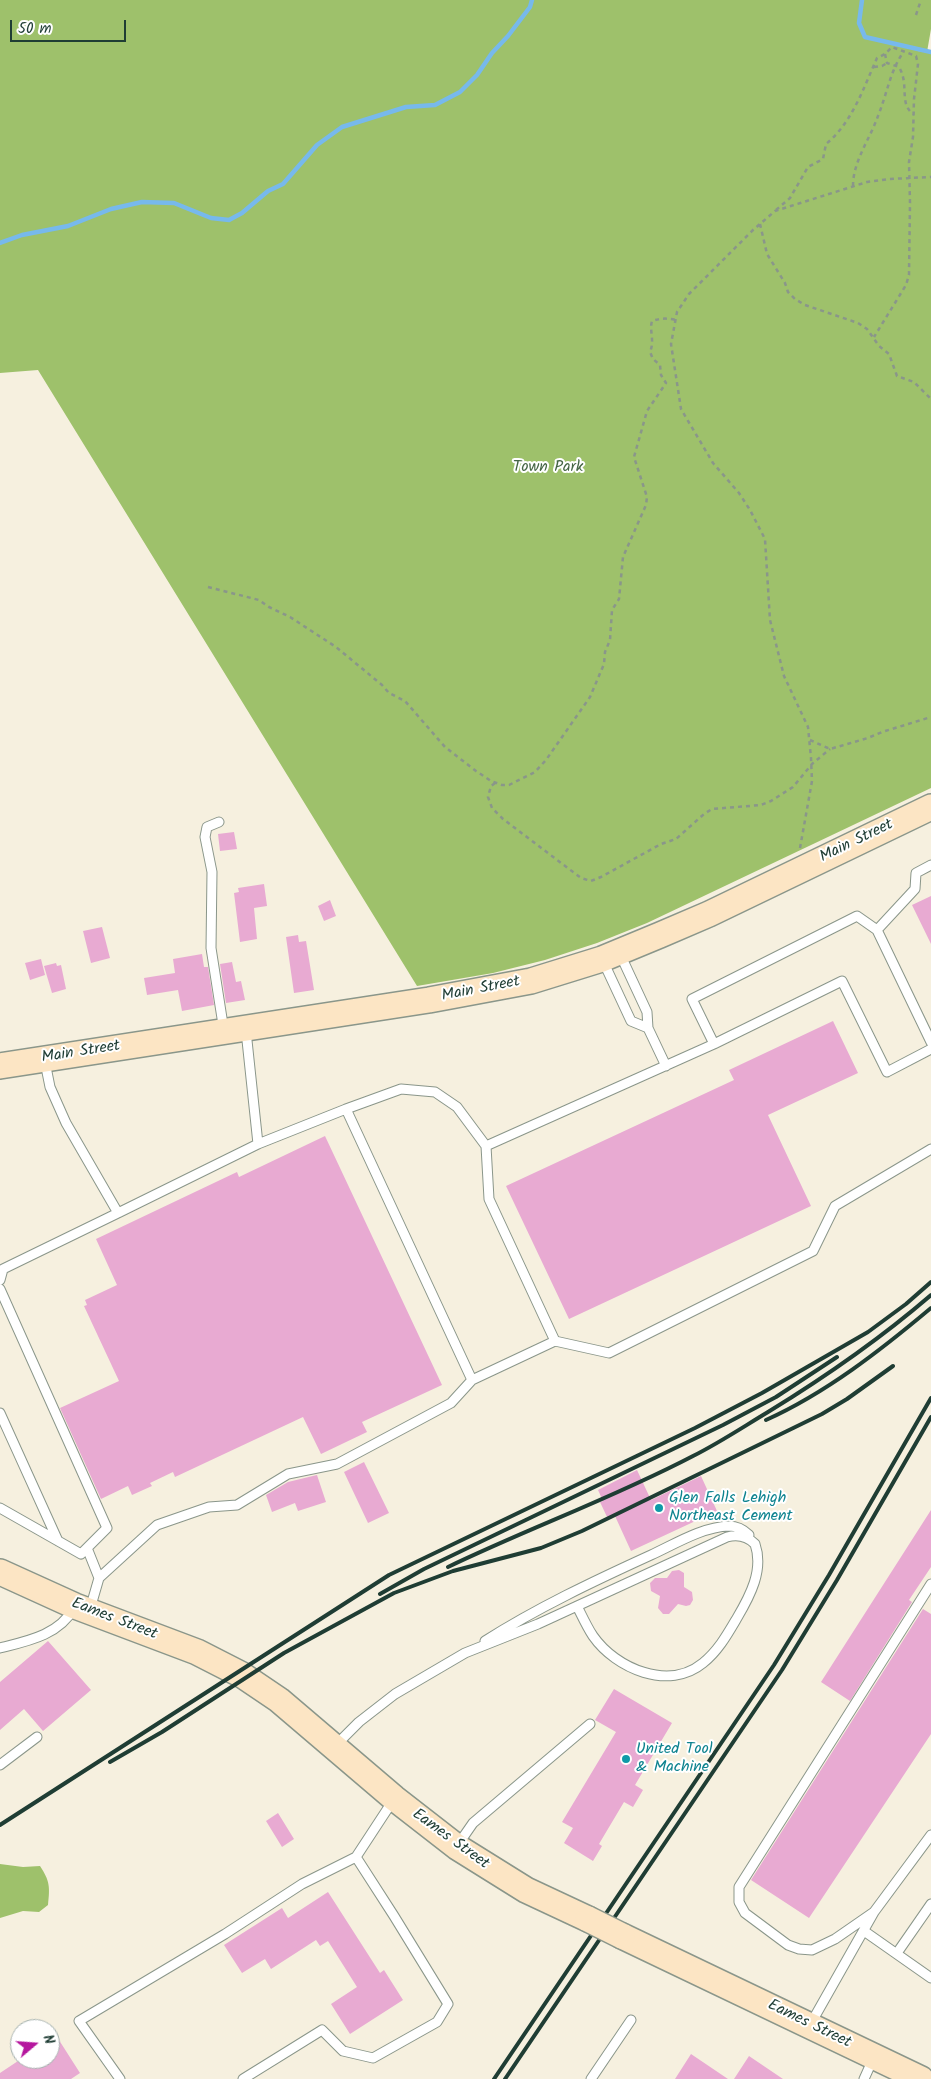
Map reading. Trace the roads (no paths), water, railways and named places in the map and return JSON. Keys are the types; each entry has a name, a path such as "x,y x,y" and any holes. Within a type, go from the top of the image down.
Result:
{"main road":[{"name":"Main Street","path":"0,1066 475,992 531,980 611,955 709,914 931,807"},
{"name":"Eames Street","path":"0,1572 82,1609 197,1652 230,1668 272,1695 333,1748 457,1847 526,1890 921,2079"}],"lane":[{"path":"219,822 207,827 205,837 212,872 211,948 250,1086 258,1144"},
{"path":"877,930 915,889 916,872 931,865"},
{"path":"714,1044 692,999 857,916 877,930 931,1042"},
{"path":"611,955 632,1021 648,1028"},
{"path":"611,955 647,1012 648,1028 666,1066"},
{"path":"486,1146 714,1044 842,981 887,1072 931,1049"},
{"path":"44,1059 50,1088 66,1123 118,1213"},
{"path":"0,1280 3,1269 258,1144 402,1089 435,1092 457,1107 486,1146 489,1199 555,1341"},
{"path":"346,1109 472,1380"},
{"path":"0,1648 47,1634 82,1609 99,1578 157,1525 209,1508 237,1505 288,1474 337,1464 451,1403 472,1380 555,1341 609,1354 813,1251 835,1206 931,1149"},
{"path":"0,1289 107,1528 81,1554 0,1508"},
{"path":"0,1413 58,1542"},
{"path":"333,1748 359,1722 395,1694 512,1624 621,1569 701,1532 727,1526 735,1527 747,1533 755,1544 758,1554 758,1569 748,1599 715,1651 695,1668 678,1676 666,1677 649,1674 618,1660 594,1637 577,1606"},
{"path":"465,1653 538,1624 730,1536 744,1536 755,1544"},
{"path":"87,1548 99,1578"},
{"path":"874,1912 835,1939 812,1950 799,1949 788,1945 745,1913 739,1902 739,1888 931,1584"},
{"path":"457,1847 474,1823 590,1724"},
{"path":"0,1765 37,1737"},
{"path":"120,2079 79,2021 225,1934 302,1884 356,1857 394,1798"},
{"path":"810,2026 874,1912 931,1835"},
{"path":"243,2079 322,2030 343,2051 373,2058 437,2022 448,2004 356,1857"},
{"path":"897,1953 931,1904"},
{"path":"864,1931 931,1978"},
{"path":"591,2079 631,2020"},
{"path":"864,2079 875,2057"}],"waterway":[{"path":"0,243 22,235 68,226 111,209 142,202 174,203 211,218 229,220 242,213 268,191 283,184 317,145 342,127 406,107 435,105 460,92 477,75 492,53 508,36 530,7 532,0"},
{"path":"862,0 859,23 865,37 931,52"}],"railway":[{"path":"0,1825 389,1575 695,1428 762,1393 868,1332 906,1304 931,1282"},
{"path":"448,1567 632,1486 712,1446 831,1371 892,1327 931,1295"},
{"path":"766,1420 810,1397 852,1370 931,1308"},
{"path":"380,1594 424,1569 723,1425 776,1397 837,1357"},
{"path":"110,1762 162,1732 284,1653 394,1593 453,1571 541,1548 582,1531 822,1414 847,1399 893,1366"},
{"path":"494,2079 774,1665 829,1575 931,1398"},
{"path":"505,2079 782,1670 837,1580 931,1417"}],"place":[{"name":"Glen Falls Lehigh Northeast Cement","path":"659,1508"},
{"name":"United Tool & Machine","path":"626,1759"}],"park label":[{"name":"Town Park","path":"548,468"}]}
